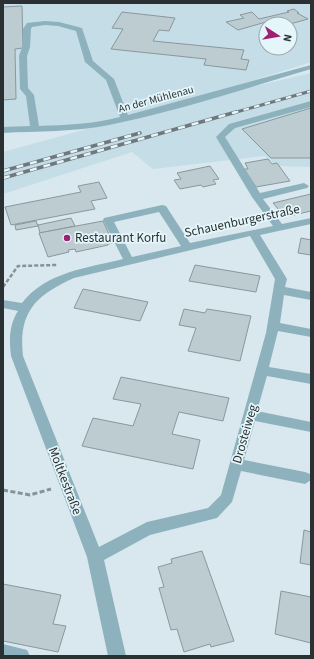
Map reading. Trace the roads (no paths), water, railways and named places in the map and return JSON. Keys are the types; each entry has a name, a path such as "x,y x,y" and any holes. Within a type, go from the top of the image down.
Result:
{"street":[{"path":"35,128 30,95 24,89 23,56 26,47 27,29 30,25 35,23 59,24 79,30 89,62 110,79 125,118"},
{"name":"An der Mühlenau","path":"3,130 74,127 108,123 311,67"},
{"path":"279,227 257,196 220,137 232,126 311,104"},
{"path":"257,196 304,186"},
{"path":"129,261 108,220 162,208 188,247"},
{"name":"Schauenburgerstraße","path":"25,308 41,291 60,279 188,247 253,232 311,221"},
{"name":"Drosteiweg","path":"95,557 148,529 212,513 227,498 273,326 281,279 253,232"},
{"path":"279,290 311,296"},
{"path":"3,304 25,308"},
{"name":"Moltkestraße","path":"25,308 16,330 16,347 18,356 95,557 118,656"},
{"path":"273,326 311,333"},
{"path":"262,370 311,379"},
{"path":"250,415 311,427"},
{"path":"236,464 305,478"},
{"path":"3,653 21,656"}],"railway":[{"path":"233,113 311,91"},
{"path":"3,178 236,112"},
{"path":"3,171 140,133"}],"place":[{"name":"Restaurant Korfu","path":"67,238"}]}
